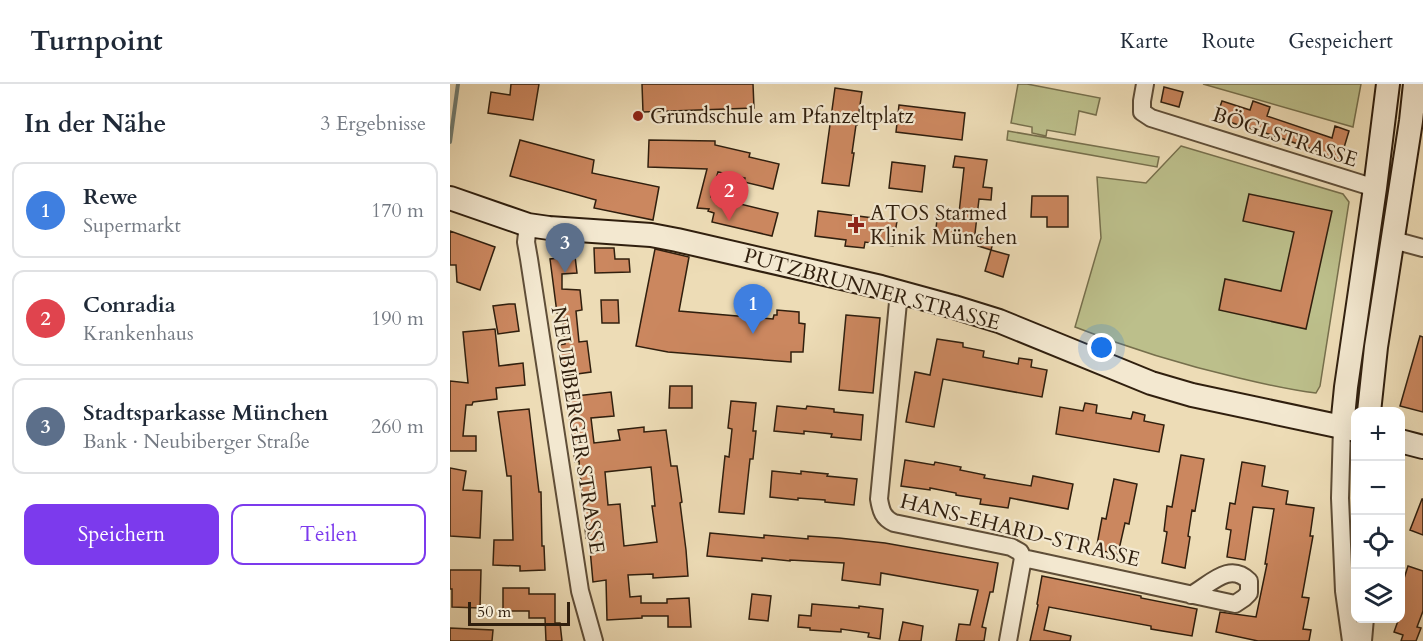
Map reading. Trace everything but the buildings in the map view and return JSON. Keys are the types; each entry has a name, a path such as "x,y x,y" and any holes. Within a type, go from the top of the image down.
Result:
{"main road":[{"path":"1349,428 1346,387 1388,84"},
{"path":"1369,407 1376,347 1415,84"},
{"name":"PUTZBRUNNER STRASSE","path":"450,198 528,225 640,234 677,240 899,292 999,321 1151,383 1192,395 1349,428"},
{"path":"1405,442 1423,447"}],"street":[{"name":"BÖGLSTRASSE","path":"1145,84 1142,112 1151,118 1375,188"},
{"name":"NEUBIBERGER STRASSE","path":"528,225 526,242 577,573 594,641"},
{"path":"1393,240 1423,248"},
{"name":"HANS-EHARD-STRASSE","path":"899,292 879,499 881,512 887,520 1011,547 1020,552 1023,558 1191,595"},
{"path":"1349,428 1340,498 1344,591 1351,641"},
{"path":"1008,641 1023,558"},
{"path":"1363,641 1365,623"}],"green space":[{"path":"1018,84 1100,98 1096,115 1079,111 1075,135 1047,130 1046,136 1032,133 1032,127 1011,123"},
{"path":"1203,84 1361,84 1353,127"},
{"path":"1008,131 1159,157 1157,167 1007,140"},
{"path":"1181,146 1343,194 1349,202 1320,386 1316,393 1267,385 1197,368 1075,327 1101,238 1097,177 1146,183"}],"waterway":[{"path":"450,142 458,84"}],"place":[{"name":"Grundschule am Pfanzeltplatz","path":"638,116"},
{"name":"Conradia","path":"729,221"},
{"name":"ATOS Starmed Klinik München","path":"856,225"},
{"name":"Stadtsparkasse München","path":"565,273"},
{"name":"Rewe","path":"753,334"}]}
